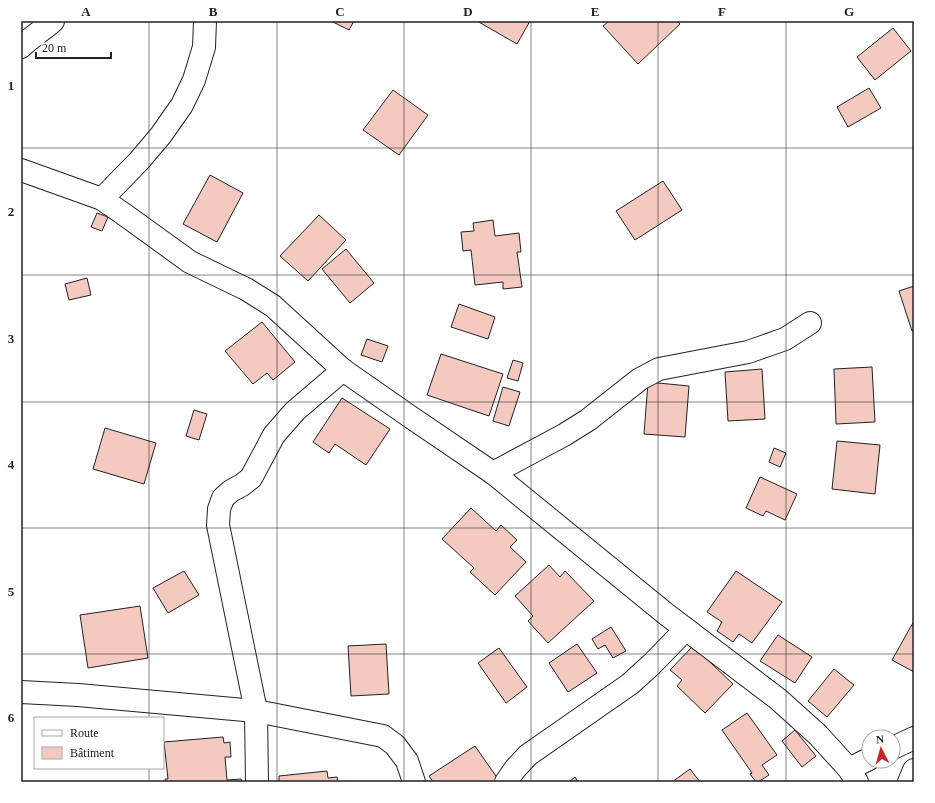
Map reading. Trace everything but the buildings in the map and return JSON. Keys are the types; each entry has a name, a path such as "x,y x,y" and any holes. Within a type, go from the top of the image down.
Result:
{"street":[{"path":"21,47 53,21"},
{"path":"102,199 139,161 161,135 182,105 194,80 204,47 205,21"},
{"path":"21,170 102,199 190,262 246,289 273,306 343,370 493,473 660,609 778,699 818,735 853,775 861,768"},
{"path":"493,473 564,435 588,420 640,379 659,369 748,352 785,339 810,323"},
{"path":"257,782 256,710 218,524 219,509 223,498 251,478 274,435 295,411 343,370"},
{"path":"506,782 515,769 528,755 630,684 686,629"},
{"path":"21,692 78,695 256,710 383,736 395,745 407,761 414,782"},
{"path":"901,744 914,738"},
{"path":"909,782 914,770"}]}
